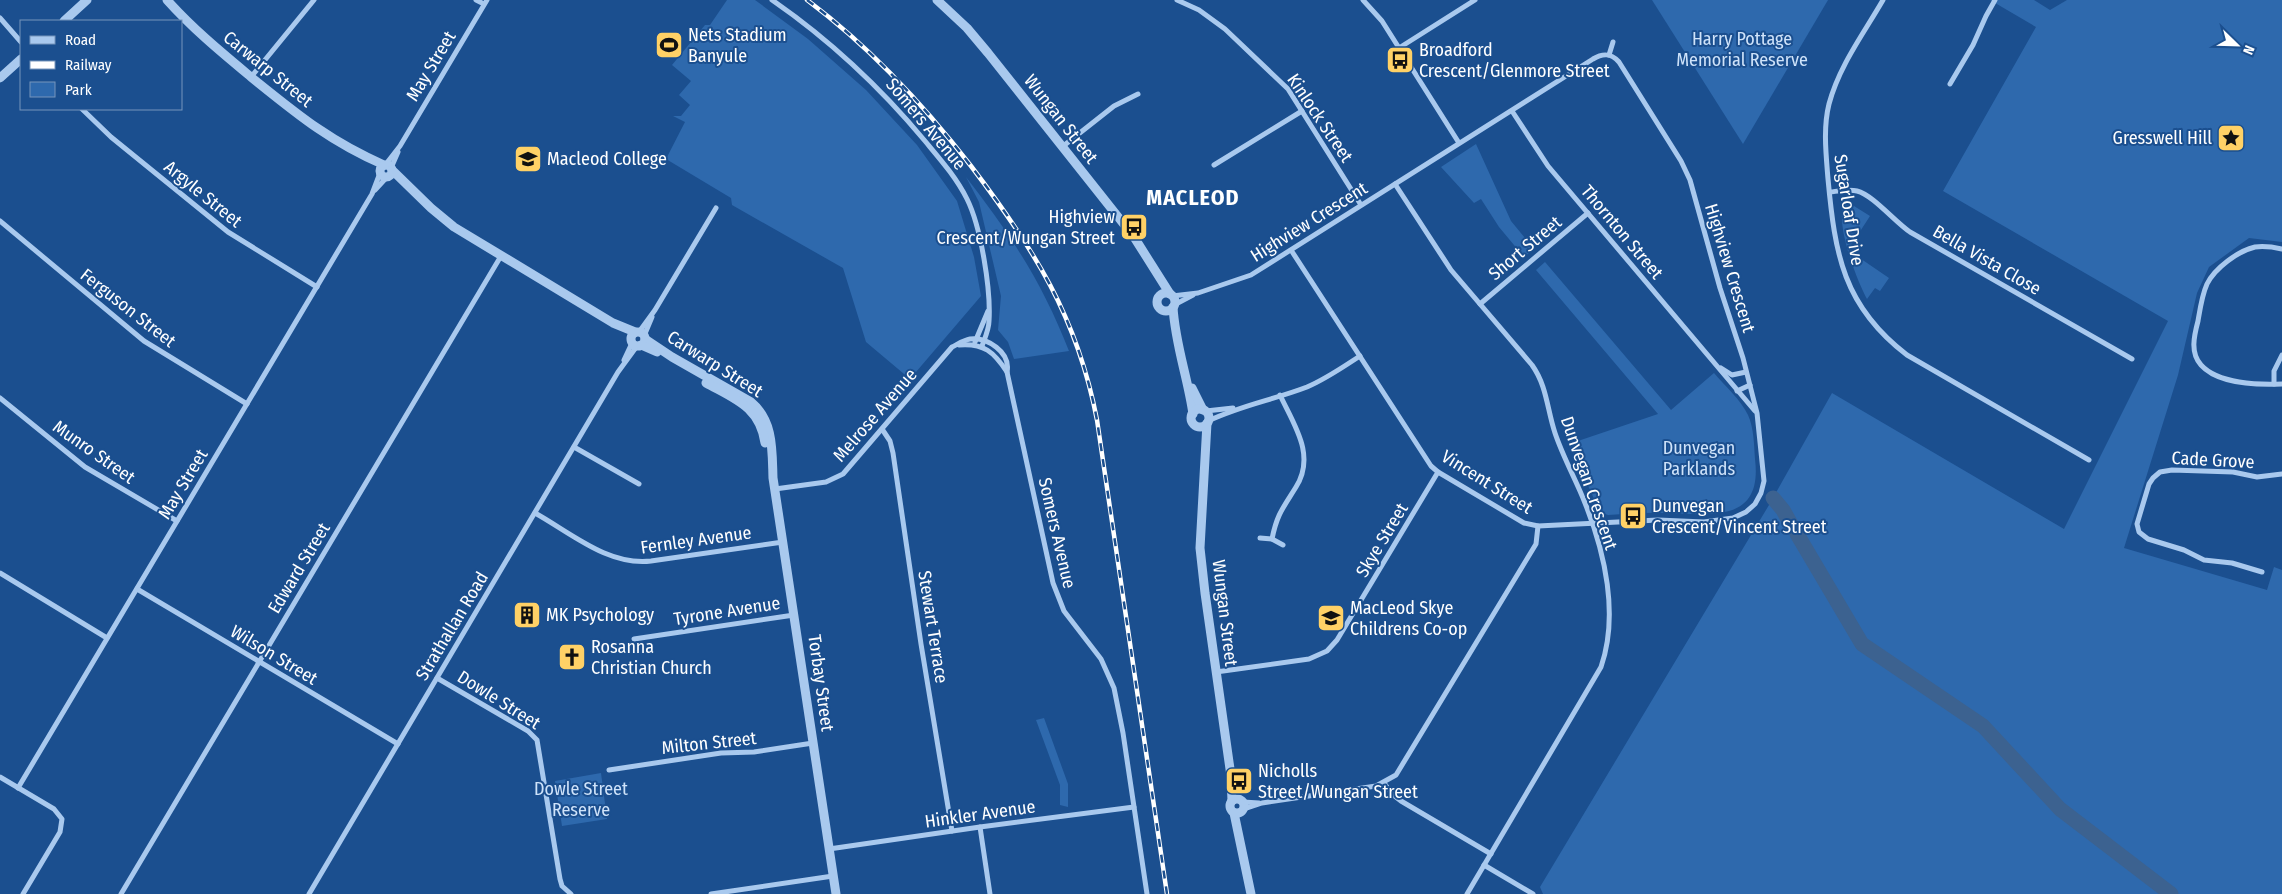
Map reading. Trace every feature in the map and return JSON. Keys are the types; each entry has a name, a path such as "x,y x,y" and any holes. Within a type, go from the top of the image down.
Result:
{"street":[{"path":"65,20 87,0"},
{"name":"Carwarp Street","path":"167,0 196,31 304,120 386,171 414,192 454,227 744,405 762,420"},
{"path":"251,77 314,0"},
{"path":"476,0 485,2"},
{"name":"Somers Avenue","path":"772,0 817,33 869,79 915,128 955,178 968,201 975,220 989,287 989,322 983,343"},
{"name":"Kinlock Street","path":"1177,0 1199,10 1225,29 1279,80 1302,111 1361,206"},
{"path":"1363,0 1382,21 1460,143"},
{"path":"1399,48 1475,0"},
{"name":"Sugarloaf Drive","path":"1883,0 1839,76 1829,106 1826,144 1830,192 1838,252 1844,274 1862,310 1898,348 2089,460"},
{"path":"1950,84 1973,45 1995,0"},
{"name":"May Street","path":"18,788 485,2"},
{"name":"Wungan Street","path":"942,2 976,37 1134,237 1152,265 1172,301 1175,333 1188,381 1193,414"},
{"path":"0,18 20,41"},
{"path":"1609,55 1613,42"},
{"name":"Highview Crescent","path":"1172,301 1244,278 1598,56 1609,55 1619,62 1687,173 1757,413 1764,481 1761,494 1751,508"},
{"path":"0,78 20,60"},
{"path":"1062,147 1114,106 1138,94"},
{"name":"Argyle Street","path":"83,110 106,132 228,232 316,287"},
{"path":"1214,165 1302,111"},
{"name":"Thornton Street","path":"1512,111 1542,159 1757,413"},
{"name":"Dunvegan Crescent","path":"1395,184 1443,259 1532,365 1542,381 1554,432 1592,524 1609,589 1604,659 1597,675 1467,894"},
{"name":"Bella Vista Close","path":"1830,192 1851,190 1866,194 1910,232 2132,359"},
{"name":"Strathallan Road","path":"309,894 716,208"},
{"name":"Short Street","path":"1480,304 1588,213"},
{"name":"Ferguson Street","path":"0,221 154,348 247,404"},
{"path":"2282,249 2260,247 2248,249 2217,271 2205,290 2194,342 2199,362 2210,372 2250,384 2282,384"},
{"name":"Vincent Street","path":"1291,250 1428,461 1438,472 1524,523 1538,526 1665,520 1704,522 1733,518 1751,508"},
{"name":"Edward Street","path":"121,894 501,256"},
{"name":"Wungan Street","path":"1152,265 1159,297"},
{"path":"1165,293 1172,301 1169,310 1162,310 1157,302 1159,297 1165,293"},
{"name":"Highview Crescent","path":"1172,301 1198,293"},
{"name":"Somers Avenue","path":"989,308 975,342 983,343 997,356 1007,372 1053,583 1064,611 1101,659 1114,688 1123,732 1146,894"},
{"name":"Wungan Street","path":"1162,310 1175,333"},
{"name":"Melrose Avenue","path":"775,489 826,482 837,478 882,429 944,354 955,346 975,342"},
{"path":"2274,384 2274,370 2282,355"},
{"path":"1239,407 1205,411 1198,410 1191,418 1195,425 1203,426 1239,407 1318,382 1360,356"},
{"path":"1718,366 1732,375 1746,372"},
{"name":"Wungan Street","path":"1188,381 1205,411"},
{"path":"1737,391 1750,384"},
{"path":"1272,539 1280,512 1300,480 1305,461 1301,437 1280,395"},
{"name":"Munro Street","path":"0,398 85,467 177,521"},
{"path":"1205,411 1208,416 1208,422"},
{"name":"Torbay Street","path":"762,420 775,489 836,894"},
{"name":"Wungan Street","path":"1208,422 1200,548 1231,776 1239,806 1239,838 1251,894"},
{"name":"Wungan Street","path":"1195,425 1206,453"},
{"name":"Stewart Terrace","path":"882,429 890,441 893,453 921,644 952,831"},
{"path":"574,447 639,484"},
{"name":"Cade Grove","path":"2262,572 2232,563 2204,560 2184,550 2148,539 2141,536 2137,524 2150,481 2160,472 2172,470 2233,472 2257,477 2282,474"},
{"name":"Skye Street","path":"1216,672 1309,659 1327,651 1337,640 1438,472"},
{"name":"Fernley Avenue","path":"535,513 606,554 629,562 651,562 783,542"},
{"path":"1239,806 1364,788 1384,783 1396,775 1536,544 1538,526"},
{"path":"1260,538 1272,539 1282,545"},
{"path":"0,573 107,638"},
{"name":"Wilson Street","path":"137,589 398,744"},
{"name":"Tyrone Avenue","path":"634,639 794,614"},
{"name":"Dowle Street","path":"437,678 535,737 540,749 560,879 562,886 571,894"},
{"name":"Milton Street","path":"609,770 721,753 754,752 813,743"},
{"path":"0,777 54,809 60,816 62,823 60,832 23,894"},
{"path":"1384,783 1395,797 1491,854"},
{"name":"Hinkler Avenue","path":"829,849 1134,807"},
{"path":"980,827 990,894"},
{"path":"1484,865 1533,894"},
{"path":"711,894 833,876"}],"green space":[{"path":"727,0 755,0 808,39 866,90 917,145 957,201 974,257 981,296 910,379 866,342 843,268 732,205 731,198 666,159 685,122 673,116 681,116 690,105 679,95 691,81 672,65 705,25 710,25"},
{"name":"Harry Pottage Memorial Reserve","path":"1652,0 1828,0 1743,144"},
{"path":"1990,0 2034,0 2050,10 2067,0 2282,0 2282,242 2249,238 2209,267 2197,293 2178,375 2124,548 2267,590 2274,567 2282,570 2282,894 1543,894 1540,887 1769,505 1832,393 2064,529 2168,321 1943,191 2036,27"},
{"path":"1476,144 1511,221 1534,249 1524,257 1499,227 1481,199 1474,203 1441,167"},
{"path":"966,177 1024,260 1048,303 1069,351 1014,359 1008,342 998,330 1001,296 979,202"},
{"path":"1846,201 1870,216 1848,250 1889,278 1880,291 1875,288 1867,299 1847,249 1842,221 1842,209"},
{"name":"Dunvegan Parklands","path":"1545,262 1671,410 1714,373 1737,399 1745,409 1750,420 1755,459 1755,480 1751,495 1742,505 1730,511 1699,514 1651,513 1608,515 1600,512 1569,444 1658,414 1536,270"},
{"path":"1044,718 1068,784 1068,807 1060,805 1060,785 1036,720"},
{"name":"Dowle Street Reserve","path":"601,773 607,819 562,826 555,781"}],"waterway":[{"path":"1773,498 1783,510 1792,526"},
{"path":"1797,534 1862,644 1983,726 2060,809 2171,894"}],"railway":[{"path":"807,0 852,37 895,77 971,166 994,196 1033,255 1050,285 1078,348 1097,420 1167,894"}],"place":[{"name":"Nets Stadium Banyule","path":"669,45"},
{"name":"Broadford Crescent/Glenmore Street","path":"1400,60"},
{"name":"Gresswell Hill","path":"2231,138"},
{"name":"Macleod College","path":"528,159"},
{"name":"Highview Crescent/Wungan Street","path":"1134,227"},
{"name":"Dunvegan Crescent/Vincent Street","path":"1633,516"},
{"name":"MK Psychology","path":"527,615"},
{"name":"MacLeod Skye Childrens Co-op","path":"1331,618"},
{"name":"Rosanna Christian Church","path":"572,657"},
{"name":"Nicholls Street/Wungan Street","path":"1239,781"}],"district":[{"name":"MACLEOD","path":"1193,197"}]}
